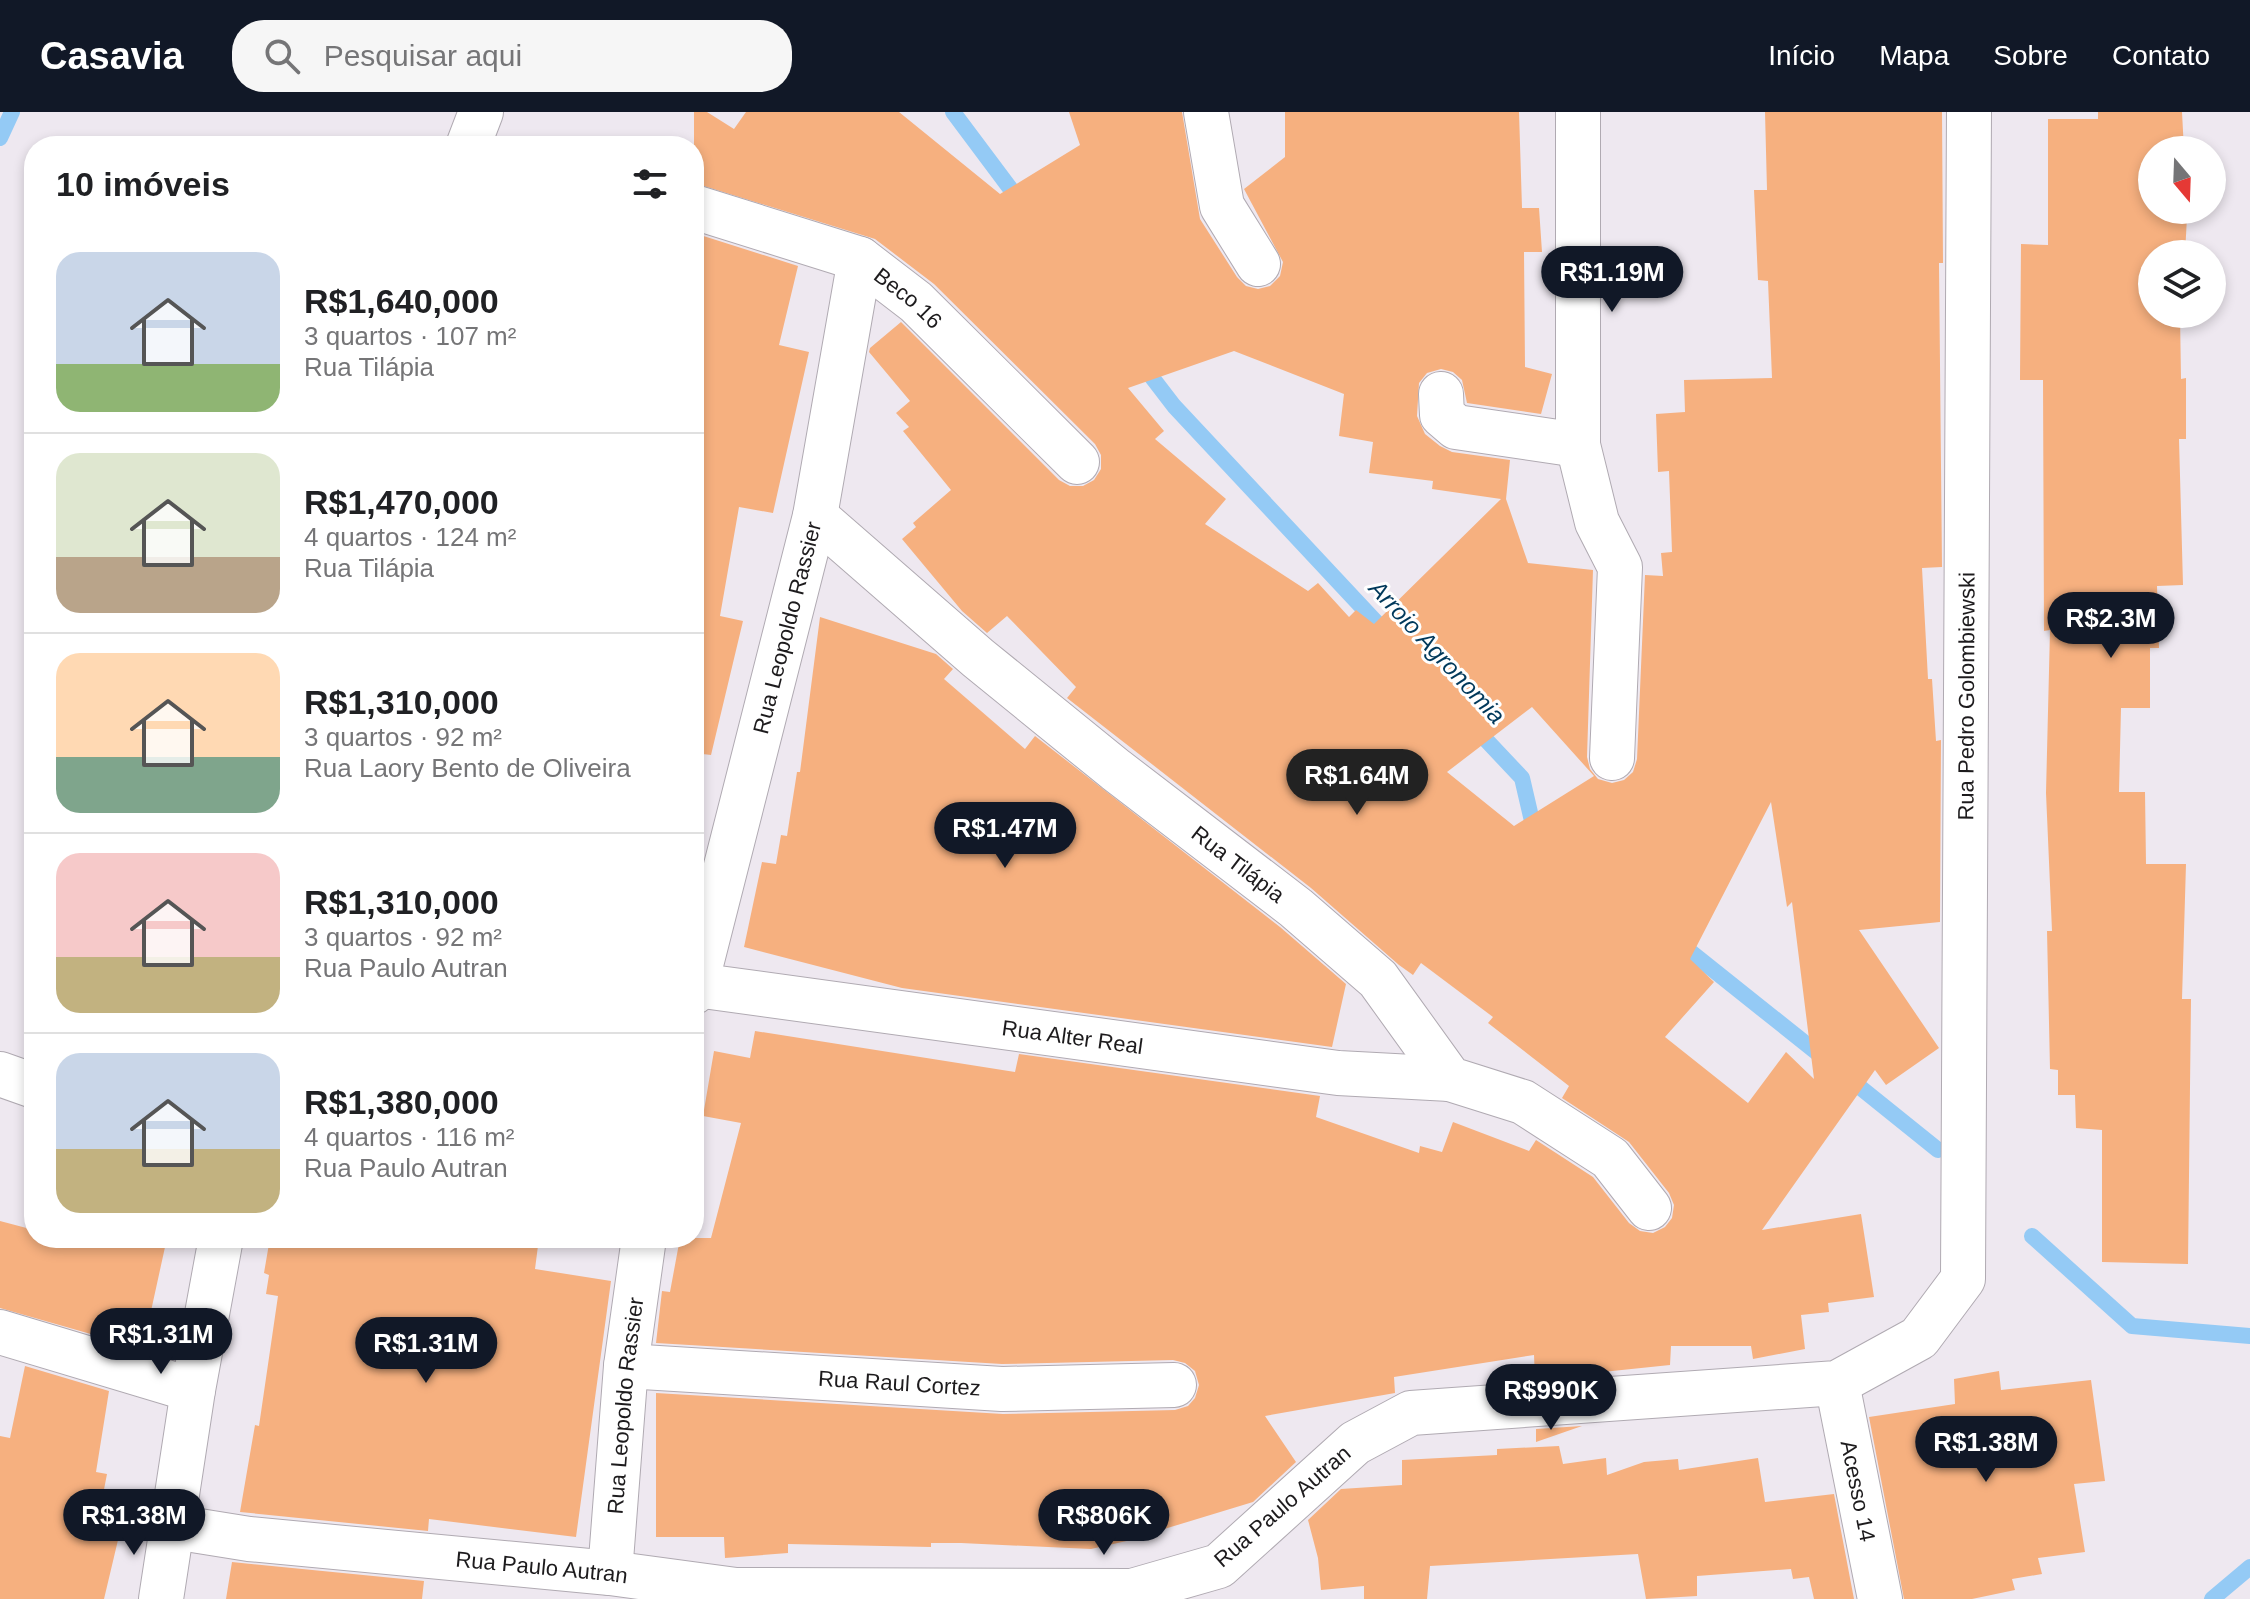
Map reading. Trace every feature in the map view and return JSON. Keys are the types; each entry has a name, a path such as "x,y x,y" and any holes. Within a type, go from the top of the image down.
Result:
{"street":[{"path":"472,136 481,112"},
{"path":"1206,112 1222,206 1258,264"},
{"path":"1578,112 1578,445 1597,522 1620,567 1612,758"},
{"name":"Rua Pedro Golombiewski","path":"1963,1279 1969,112"},
{"name":"Beco 16","path":"704,210 860,259 916,302 1077,462"},
{"name":"Rua Leopoldo Rassier","path":"704,953 815,516 860,259"},
{"path":"1441,394 1442,415 1456,427 1578,445"},
{"name":"Rua Tilápia","path":"815,516 978,658 1116,770 1296,908 1378,979 1450,1079"},
{"name":"Rua Alter Real","path":"704,989 1338,1073 1450,1079"},
{"path":"0,1074 24,1082"},
{"path":"1450,1079 1523,1102 1610,1158 1649,1208"},
{"path":"161,1599 193,1390 219,1248"},
{"name":"Rua Leopoldo Rassier","path":"610,1573 626,1366 643,1248"},
{"name":"Rua Paulo Autran","path":"174,1527 249,1539 610,1573 737,1594 1132,1591 1219,1566 1355,1443 1411,1413 1837,1383 1919,1338 1963,1279"},
{"path":"0,1332 193,1390"},
{"name":"Rua Raul Cortez","path":"626,1366 972,1388 1174,1385"},
{"name":"Acesso 14","path":"1837,1383 1880,1599"}],"building":[{"path":"694,112 707,112 734,129 746,112 899,112 1000,194 1080,145 1069,112 1182,112 1200,219 1237,277 1246,286 1258,289 1270,286 1280,276 1283,262 1244,189 1285,157 1285,112 1519,112 1522,208 1539,208 1542,252 1524,252 1525,367 1552,374 1541,414 1467,403 1462,380 1453,372 1441,369 1427,373 1419,383 1417,416 1425,434 1452,452 1510,460 1506,499 1528,563 1593,570 1587,757 1590,769 1598,779 1612,783 1624,780 1633,772 1637,759 1645,575 1663,576 1661,553 1672,552 1669,471 1658,472 1656,414 1685,412 1684,380 1772,378 1768,281 1758,280 1754,190 1767,190 1765,112 1942,112 1943,263 1939,263 1942,567 1922,568 1928,679 1932,679 1936,741 1941,740 1940,922 1859,930 1939,1048 1886,1085 1875,1070 1762,1230 1861,1214 1874,1297 1828,1303 1829,1312 1801,1315 1805,1349 1753,1359 1751,1346 1671,1346 1670,1365 1535,1379 1534,1355 1394,1377 1395,1393 1265,1416 1296,1462 1253,1502 1161,1530 1162,1533 1091,1549 961,1543 931,1543 931,1547 788,1544 788,1553 725,1558 724,1537 656,1537 656,1393 1003,1414 1175,1410 1188,1406 1195,1398 1199,1385 1195,1371 1185,1363 1173,1360 1002,1364 656,1343 662,1291 670,1292 678,1248 704,1248 704,1238 711,1238 741,1123 704,1116 714,1051 750,1058 755,1031 1015,1072 1019,1054 1320,1096 1316,1117 1419,1153 1420,1146 1442,1152 1453,1122 1529,1151 1536,1140 1593,1177 1629,1223 1640,1231 1653,1233 1665,1227 1672,1218 1674,1205 1669,1193 1629,1142 1562,1098 1569,1086 1488,1023 1493,1017 1421,963 1413,975 1399,965 1311,888 1067,698 1076,687 1007,616 987,633 962,611 902,539 916,527 913,523 951,490 903,431 909,427 896,413 910,401 869,352 901,322 1059,480 1070,486 1083,486 1094,480 1101,469 1101,455 1095,444 934,284 875,239 704,186 704,136 694,136","holes":["1234,351 1344,394 1339,436 1373,442 1369,473 1433,481 1432,489 1501,499 1374,624 1356,610 1349,617 1318,583 1308,591 1205,524 1226,499 1155,439 1164,431 1128,388","1532,707 1594,776 1514,826 1447,772","1771,802 1787,907 1792,902 1814,1079 1786,1052 1748,1103 1665,1037 1714,982 1690,959"]},
{"path":"2098,112 2182,112 2183,136 2138,136 2138,224 2187,224 2186,240 2138,240 2138,328 2180,328 2181,379 2186,378 2186,439 2179,439 2183,585 2157,586 2159,648 2150,648 2150,708 2121,708 2119,792 2145,792 2146,864 2186,864 2182,999 2191,999 2188,1264 2102,1262 2102,1130 2076,1128 2075,1095 2058,1095 2058,1070 2050,1069 2047,931 2052,931 2046,793 2050,630 2044,631 2043,380 2020,380 2021,244 2048,245 2048,119 2098,119"},
{"path":"704,236 798,266 779,345 809,352 773,513 739,507 720,616 743,621 711,755 704,754"},
{"path":"820,617 936,654 953,669 944,679 1025,749 1035,736 1280,927 1346,984 1332,1047 902,988 744,947 762,862 776,864 781,835 787,836 797,772 800,772"},
{"path":"0,1221 24,1227 24,1248 165,1248 151,1311 159,1313 150,1351 0,1308"},
{"path":"268,1248 538,1248 535,1269 611,1281 576,1537 429,1519 428,1531 240,1512 255,1425 259,1426 278,1296 266,1294 269,1275 264,1273"},
{"path":"25,1366 109,1391 96,1472 107,1474 95,1536 118,1540 104,1599 0,1599 0,1436 10,1438"},
{"path":"1999,1371 2001,1390 2091,1380 2105,1481 2074,1484 2085,1552 2038,1558 2042,1574 2012,1579 2015,1590 1972,1599 1904,1599 1869,1417 1955,1404 1954,1379"},
{"path":"1582,1426 1536,1442 1536,1429"},
{"path":"1559,1446 1563,1464 1606,1458 1607,1475 1644,1462 1678,1459 1679,1470 1758,1458 1765,1502 1834,1494 1854,1599 1814,1599 1809,1577 1793,1579 1791,1569 1697,1576 1697,1596 1646,1599 1638,1554 1430,1566 1427,1599 1364,1599 1364,1586 1321,1590 1318,1558 1308,1520 1341,1489 1402,1485 1402,1460 1497,1455 1497,1449"},
{"path":"232,1562 424,1581 422,1599 226,1599"}],"waterway":[{"path":"0,138 12,112"},
{"name":"Arroio Agronomia","path":"953,112 1021,203"},
{"name":"Arroio Agronomia","path":"1141,363 1174,406 1389,636"},
{"name":"Arroio Agronomia","path":"1473,726 1522,778 1535,834"},
{"name":"Arroio Agronomia","path":"1677,941 1825,1059"},
{"name":"Arroio Agronomia","path":"1846,1076 1938,1150"},
{"name":"Arroio Agronomia","path":"2032,1236 2132,1326 2250,1336"},
{"path":"2212,1599 2250,1567"}]}
